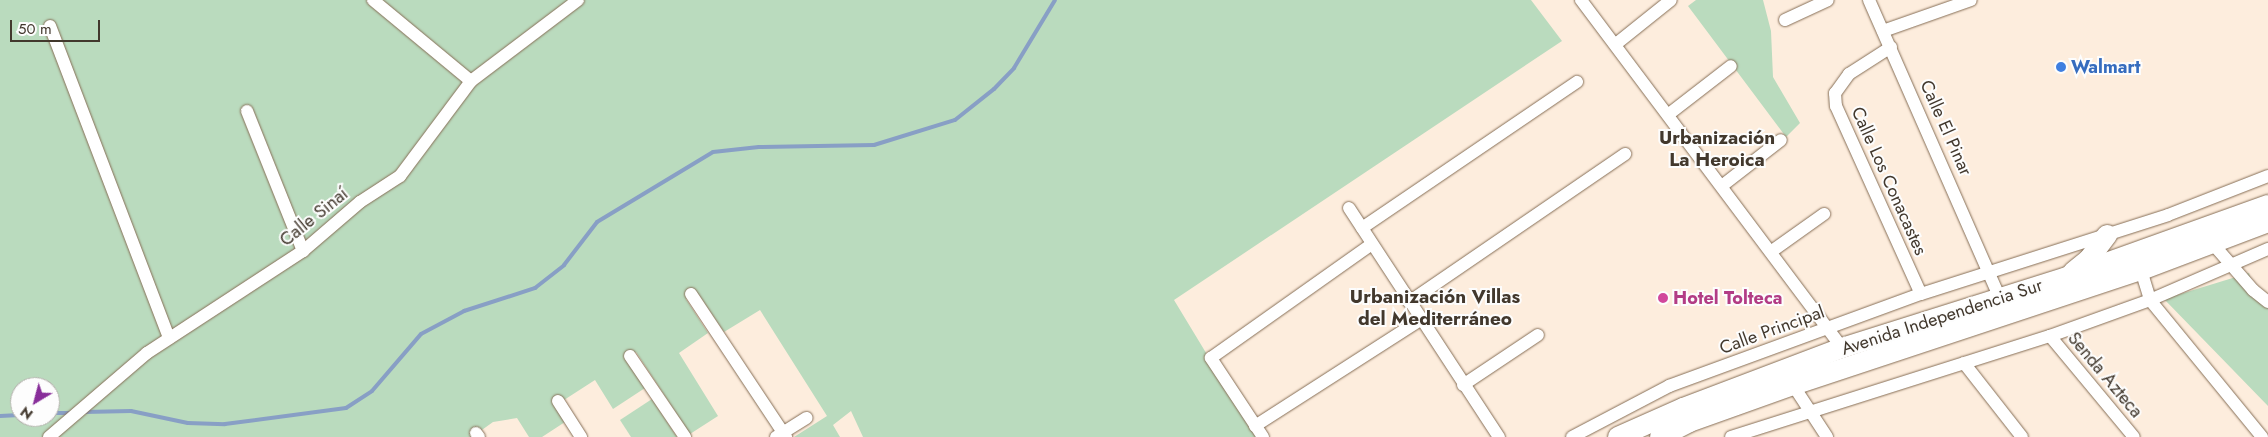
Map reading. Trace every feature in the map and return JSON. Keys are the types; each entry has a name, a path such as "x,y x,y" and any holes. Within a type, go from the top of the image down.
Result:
{"highway":[{"name":"Avenida Independencia Sur","path":"1618,437 1683,408 1842,348 2067,277 2268,205"},
{"name":"Avenida Independencia Sur","path":"1660,437 1689,422 1793,385 2141,270 2268,222"},
{"path":"2067,277 2089,259 2107,235"}],"street":[{"path":"373,0 471,82"},
{"name":"Calle Sinaí","path":"49,437 147,353 303,251 360,202 400,176 471,82 577,0"},
{"name":"Calle Principal","path":"1582,0 1723,185 1842,348"},
{"path":"1616,44 1671,0"},
{"path":"1785,20 1828,0"},
{"name":"Calle El Pinar","path":"1869,0 2000,298"},
{"path":"1884,31 1954,3 1972,0"},
{"path":"50,26 170,338"},
{"name":"Calle Los Conacastes","path":"1891,47 1849,74 1835,93 1836,106 1921,294"},
{"path":"1669,114 1731,66"},
{"path":"1362,228 1577,82"},
{"path":"247,111 303,251"},
{"path":"1723,185 1781,140"},
{"path":"1408,302 1625,154"},
{"name":"Calle Principal","path":"1572,437 1669,386 1921,294 2107,235 2235,190 2268,176"},
{"path":"1349,208 1408,302 1499,437"},
{"path":"1772,251 1824,214"},
{"path":"1372,244 1210,358 1259,432 1420,320"},
{"path":"2213,244 2268,302"},
{"path":"1731,437 2050,336 2150,300 2231,264 2268,250"},
{"path":"2141,270 2150,300 2262,437"},
{"path":"691,294 782,435 806,418"},
{"path":"1463,385 1538,334"},
{"name":"Senda Azteca","path":"2050,336 2134,437"},
{"path":"630,356 685,437"},
{"path":"1964,363 2022,437"},
{"path":"1793,385 1826,437"},
{"path":"558,401 581,437"}],"green space":[{"path":"0,0 1531,0 1562,41 1174,300 1257,437 863,437 851,411 833,425 840,437 794,437 827,416 760,310 724,332 699,295 692,294 686,299 708,333 679,353 718,416 690,434 636,352 626,359 645,388 613,409 595,380 564,400 565,422 542,437 529,437 517,418 493,422 472,437 0,437"},
{"path":"1696,0 1763,0 1771,31 1773,77 1800,123 1786,137 1688,6"},
{"path":"2249,273 2252,283 2268,299 2268,406 2164,299"},
{"path":"652,399 677,437 631,437 620,420"}],"waterway":[{"path":"84,412 131,411 188,423 225,424 346,408 372,391 421,334 464,311 535,288 564,265 597,222 713,152 759,147 874,145 955,120 994,89 1014,68 1055,0"},
{"path":"60,413 72,413"},
{"path":"0,416 10,416"}],"place":[{"name":"Walmart","path":"2061,67"},
{"name":"Hotel Tolteca","path":"1663,298"}],"district":[{"name":"Urbanización La Heroica","path":"1717,149"},
{"name":"Urbanización Villas del Mediterráneo","path":"1435,308"}]}
